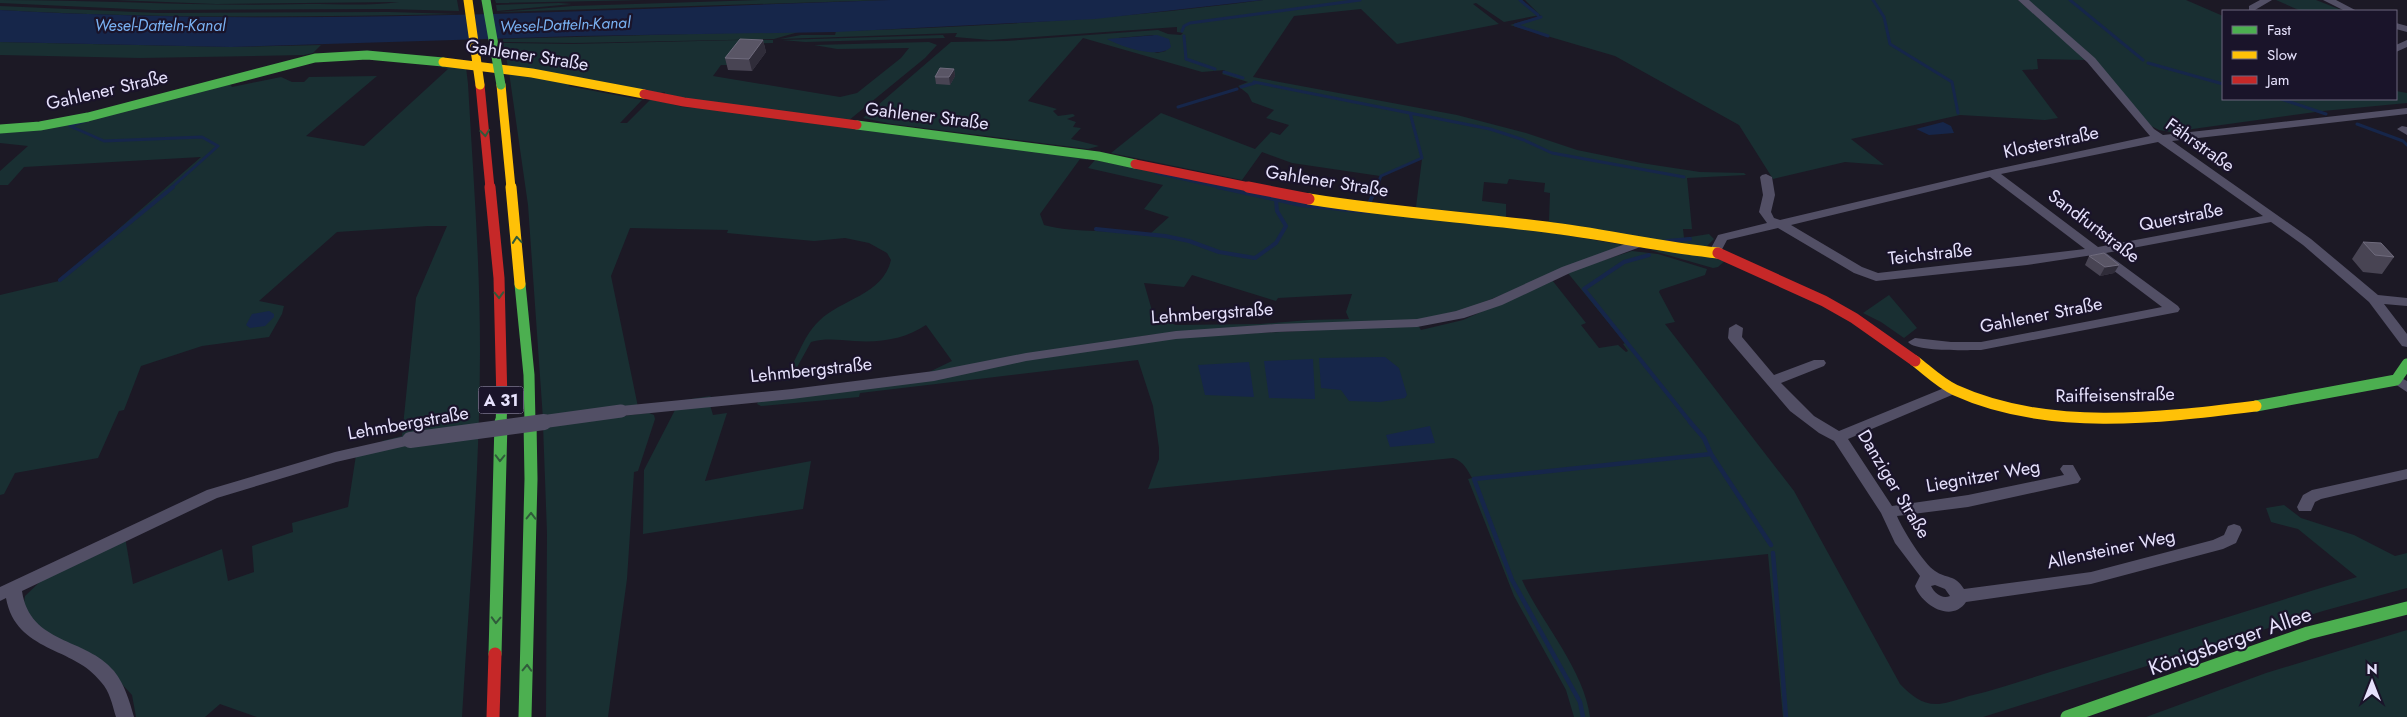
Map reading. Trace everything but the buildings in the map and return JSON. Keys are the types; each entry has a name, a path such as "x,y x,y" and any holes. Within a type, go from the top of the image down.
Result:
{"main road":[{"name":"A 31","path":"468,0 480,85 499,278 502,378 493,717"},
{"name":"A 31","path":"486,0 501,85 529,376 530,565 525,717"},
{"name":"Gahlener Straße","path":"0,129 40,126 88,117 315,58 367,54 532,73 692,104 1098,156 1301,198 1366,208 1548,227 1667,248 1715,252 1840,310"},
{"name":"Raiffeisenstraße","path":"1840,310 1897,347 1954,389 1997,405 2051,415 2149,416 2217,411 2296,400 2401,384 2407,364"},
{"path":"530,565 539,637"},
{"name":"Königsberger Allee","path":"2067,717 2308,633 2407,608"}],"street":[{"name":"Fährstraße","path":"2023,0 2091,60 2150,131 2333,263 2374,299"},
{"path":"2252,8 2266,0"},
{"path":"2328,0 2350,10"},
{"name":"Klosterstraße","path":"1715,252 1722,238 1728,236 1992,172 2162,138 2407,111"},
{"name":"Sandfurtstraße","path":"1992,172 2173,309"},
{"name":"Teichstraße","path":"1766,177 1769,195 1764,212 1769,220 1781,224 1824,251 1876,277 2027,261 2097,251"},
{"name":"Querstraße","path":"2097,251 2272,218"},
{"name":"Lehmbergstraße","path":"6,591 212,494 335,457 410,440 716,400 792,394 934,376 1026,357 1176,335 1276,328 1417,323 1459,315 1497,302 1566,270 1622,251 1639,243"},
{"path":"2374,299 2407,302"},
{"path":"2374,299 2407,343"},
{"name":"Gahlener Straße","path":"1915,342 1951,346 1981,346 2173,309"},
{"path":"1736,328 1735,338 1814,425 1840,436"},
{"path":"1773,381 1820,363"},
{"name":"Danziger Straße","path":"1954,389 1840,436 1888,512 1891,522 1918,563 1931,578 1941,579 1952,584 1959,596"},
{"name":"Liegnitzer Weg","path":"1888,512 1968,501 2073,479 2068,469"},
{"path":"2306,507 2308,499 2317,494 2407,474"},
{"name":"Allensteiner Weg","path":"1959,596 2091,578 2217,546 2230,538 2234,530"},
{"path":"6,591 30,626 42,636 100,669 114,682 125,717"}],"green space":[{"path":"0,0 269,5 399,2 216,4 115,0 457,0 459,11 387,9 152,10 0,3"},
{"path":"495,0 646,0 496,3"},
{"path":"760,0 890,0 498,12 573,6"},
{"path":"1263,0 1522,0 1540,15 1504,22 1476,3 1473,4 1499,24 1397,44 1361,9 1294,16 1253,77 1457,115 1526,133 1577,150 1641,163 1700,172 1744,173 1746,175 1687,178 1692,229 1683,229 1684,238 1709,234 1714,239 1706,247 1680,246 1546,225 1547,221 1549,221 1550,193 1544,192 1545,183 1509,179 1507,184 1484,182 1482,201 1506,204 1506,217 1416,207 1422,159 1380,176 1292,163 1262,152 1242,180 1111,153 1161,113 1255,149 1271,132 1280,135 1289,125 1266,118 1274,110 1252,102 1248,94 1238,86 1248,82 1222,74 1225,70 1202,72 1083,38 1028,101 1057,109 1053,111 1058,116 1073,114 1075,116 1067,119 1076,122 1073,127 1081,128 1071,139 1099,146 1088,149 892,124 863,118 951,42 1006,41 1158,30 1168,34 1181,35 1183,33 1177,32 1177,27 990,40 955,37 957,33 780,39 801,35 835,35 836,31 1050,21 1210,7","holes":["1153,35 1166,51 1157,53 1118,38"]},
{"path":"1525,0 2018,0 2086,60 2037,59 2038,69 2022,70 2058,118 2045,120 1960,115 1851,139 1884,165 1845,162 1773,179 1739,125 1615,56 1510,25 1541,16"},
{"path":"2027,0 2186,0 2222,16 2222,100 2397,100 2397,91 2407,93 2407,103 2323,111 2171,132 2159,130 2151,126"},
{"path":"2276,0 2316,0 2341,10 2299,10"},
{"path":"572,4 497,11 496,5"},
{"path":"0,6 158,13 389,12 459,14 172,16 0,10"},
{"path":"802,31 774,39 574,43 503,42 503,39"},
{"path":"943,35 945,38 805,42 782,40"},
{"path":"773,40 773,43 741,44 727,65 721,65 713,76 840,97 857,93 901,58 909,48 837,49 814,45 929,42 937,45 925,58 848,121 745,108 664,95 665,92 657,94 508,67 503,43 572,44"},
{"path":"0,42 231,47 321,45 313,53 304,55 140,58 0,55"},
{"path":"454,65 466,67 468,84 480,317 480,396 476,488 462,717 257,717 220,704 205,717 136,717 132,695 105,666 39,628 23,609 25,596 45,577 125,537 133,584 222,549 228,581 254,572 252,546 293,532 292,523 348,507 356,455 382,441 402,436 416,298 447,226 337,232 259,301 284,306 282,314 269,337 202,346 141,366 124,410 119,411 98,458 15,473 4,494 0,495 0,295 59,281 201,157 24,167 8,185 0,185 0,171 28,146 0,143 0,131 40,127 228,82 232,87 281,77 292,82 304,82 309,77 377,76 306,136 364,146 448,69 441,67"},
{"path":"509,72 572,83 568,86 642,100 620,123 627,123 651,99 683,107 714,109 1087,158 1087,160 1080,159 1040,214 1044,225 1056,228 1150,234 1169,217 1144,209 1163,185 1088,168 1095,160 1268,195 1516,227 1624,245 1467,309 1417,320 1149,335 927,373 952,361 926,325 910,334 883,341 827,340 811,342 790,380 782,381 803,343 819,321 828,313 871,289 887,272 891,260 887,253 869,243 845,238 814,241 727,233 728,230 630,228 611,276 638,407 711,396 708,399 543,419 528,205","holes":["1192,275 1276,301 1278,298 1352,294 1346,312 1349,319 1260,324 1176,325 1165,321 1155,321 1144,283 1184,287"]},
{"path":"1650,250 1706,254 1726,260 1718,267 1713,268"},
{"path":"1632,251 1658,254 1707,269 1705,275 1660,290 1659,292 1675,322 1665,324 1794,491 1900,684 1913,696 1922,701 1933,704 1943,703 1994,689 2357,577 2298,529 2271,522 2266,508 2284,505 2301,518 2354,535 2395,556 2407,553 2407,588 2323,611 1983,717 1783,717 1768,554 1522,580 1580,681 1590,717 1574,717 1566,690 1514,596 1468,479 1472,478 1462,463 1456,459 1148,489 1159,459 1159,448 1153,406 1138,360 860,393 859,397 761,406 757,404 758,402 1044,355 1179,337 1418,325 1421,330 1463,320 1552,280 1586,323 1581,325 1599,348 1618,345 1626,352 1628,351 1623,344 1625,343 1567,272"},
{"path":"1889,295 1917,328 1904,338 1881,322 1863,313"},
{"path":"710,405 713,415 727,413 705,481 811,461 803,509 643,534 644,470 675,410"},
{"path":"649,413 654,415 655,419 638,471 634,472 627,579 608,717 546,717 547,533 543,425"},
{"path":"2407,630 2407,717 2146,717 2266,673"}],"water":[{"name":"Wesel-Datteln-Kanal","path":"890,0 1263,0 1095,19 836,32 578,36 231,47 0,42 0,10 111,15 333,17 556,12"},
{"path":"1157,35 1169,39 1171,47 1165,51 1149,52 1130,48 1107,39"},
{"path":"1943,122 1951,126 1954,133 1929,135 1916,129"},
{"path":"269,311 274,314 274,317 265,326 250,328 246,325 252,314"},
{"path":"1385,357 1399,368 1407,395 1405,398 1380,402 1349,401 1341,390 1321,388 1319,358"},
{"path":"1313,359 1315,399 1269,398 1264,361"},
{"path":"1249,362 1254,397 1205,395 1198,365"},
{"path":"1430,426 1435,443 1390,447 1386,435"}],"waterway":[{"path":"1182,31 1184,26 1190,23 1360,0"},
{"path":"1520,0 1538,15"},
{"path":"1873,0 1884,17 1890,44 1952,82 1958,113"},
{"path":"2070,0 2143,60"},
{"path":"1541,17 1515,25 1548,36"},
{"path":"1184,36 1186,59 1215,69"},
{"path":"2148,63 2222,84"},
{"path":"1224,72 1243,78"},
{"path":"1254,82 1410,113"},
{"path":"1241,87 1255,83"},
{"path":"1178,107 1237,89"},
{"path":"2284,100 2326,114"},
{"path":"1376,188 1381,176 1422,158 1410,113"},
{"path":"1410,113 1490,129 1524,140 1552,153 1684,177"},
{"path":"85,121 70,126 104,141 202,137 218,146 171,188"},
{"path":"2357,124 2403,141 2407,145"},
{"path":"1156,173 1224,188"},
{"path":"60,280 173,187"},
{"path":"1218,187 1301,205 1368,212"},
{"path":"1369,204 1376,187"},
{"path":"1096,229 1165,236 1189,241 1219,252 1255,258 1276,243 1286,226 1277,211 1276,200"},
{"path":"1667,241 1690,239"},
{"path":"1649,255 1624,262 1584,289 1691,423"},
{"path":"1690,422 1704,438 1711,454"},
{"path":"1583,717 1580,702 1512,580 1474,479 1711,454"},
{"path":"1711,454 1771,545"},
{"path":"1773,553 1786,717"}],"traffic: fast":[{"path":"486,0 501,85"},
{"path":"0,129 40,126 88,117 315,58 367,55 443,62"},
{"path":"857,125 1098,156 1135,164"},
{"path":"520,284 529,375 531,479 525,717"},
{"path":"2256,406 2396,380 2407,364"},
{"path":"495,654 502,403"},
{"path":"2067,717 2308,633 2407,608"}],"traffic: slow":[{"path":"468,0 480,85"},
{"path":"443,62 532,73 644,94"},
{"path":"501,85 520,284"},
{"path":"1309,199 1365,208 1548,227 1667,248 1718,253"},
{"path":"1915,361 1956,390 1990,402 2026,411 2104,417 2182,414 2256,406"}],"traffic: jam":[{"path":"480,85 499,278 502,403"},
{"path":"644,94 684,102 857,125"},
{"path":"1135,164 1309,199"},
{"path":"1718,253 1824,301 1854,318 1915,361"},
{"path":"493,717 495,654"}]}
